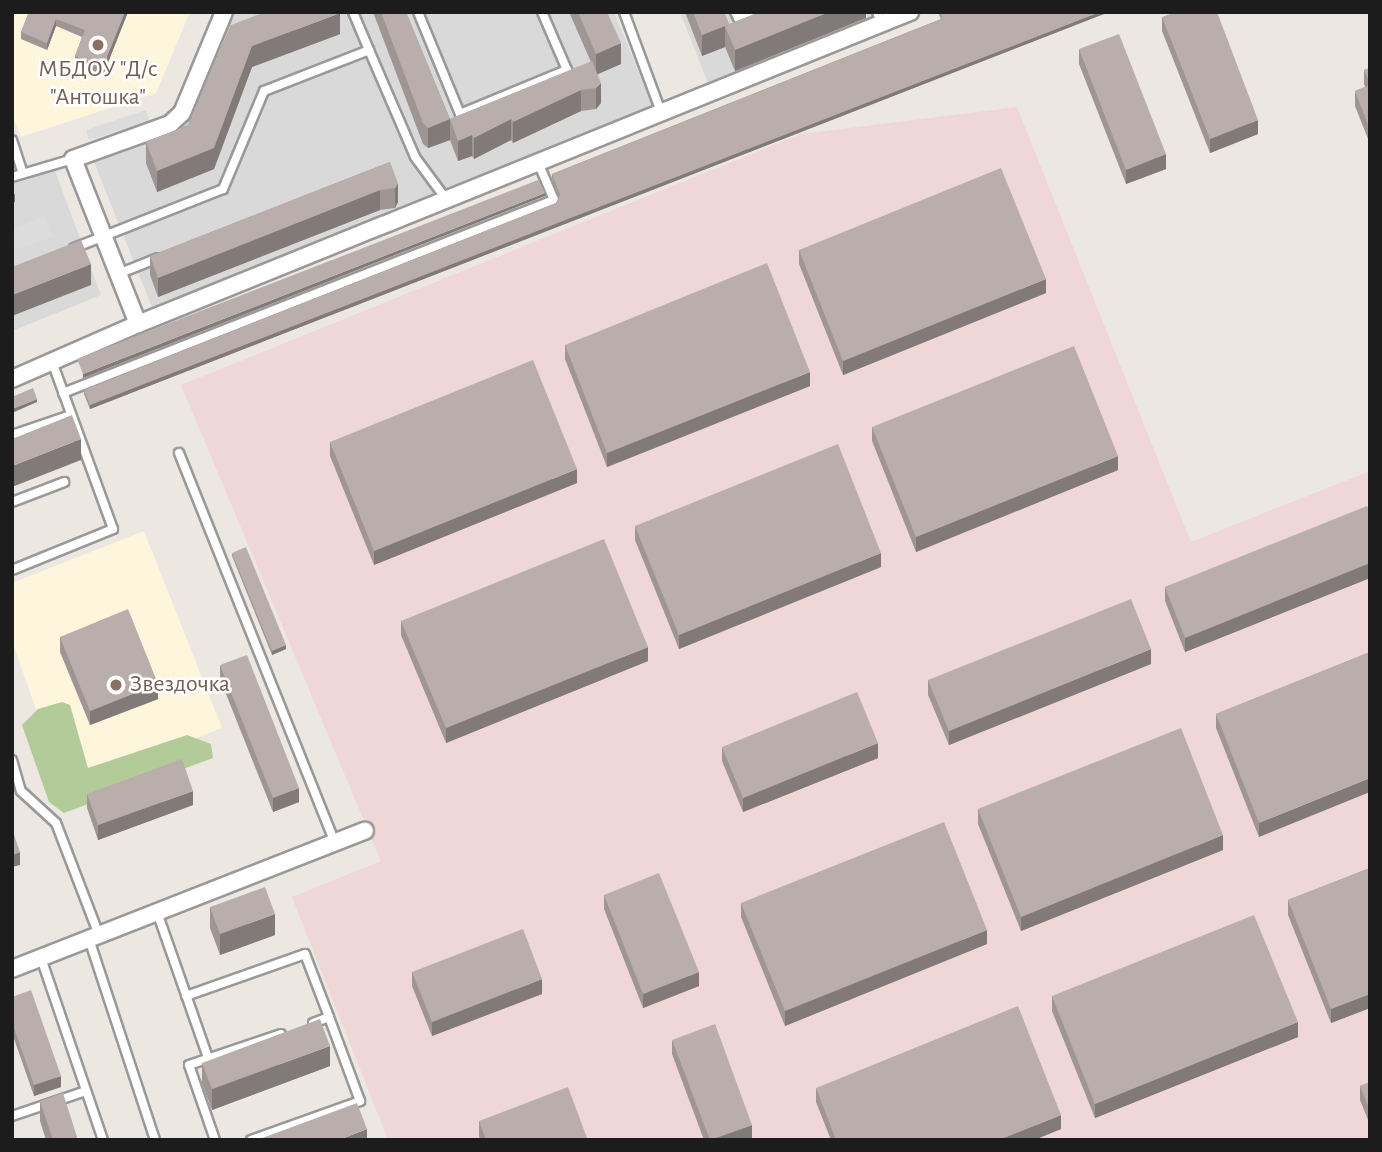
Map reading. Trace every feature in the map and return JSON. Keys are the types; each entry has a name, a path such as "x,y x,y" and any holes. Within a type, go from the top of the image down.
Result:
{"street":[{"path":"138,324 73,159 170,124 182,113 224,12"},
{"path":"12,379 138,324 662,115 880,19 910,12"},
{"path":"12,969 365,831"}],"lane":[{"path":"353,12 415,157 447,201"},
{"path":"418,12 460,114 567,70 542,12"},
{"path":"624,12 662,115"},
{"path":"736,12 738,18 754,12"},
{"path":"64,251 223,189 264,91 369,50"},
{"path":"12,140 23,173"},
{"path":"12,177 73,159"},
{"path":"63,393 554,201 539,164"},
{"path":"118,274 168,254"},
{"path":"12,570 113,529 52,361"},
{"path":"12,435 71,415"},
{"path":"179,453 335,844"},
{"path":"12,502 64,482"},
{"path":"12,760 21,791 56,823 94,937 155,1140"},
{"path":"157,912 208,1058"},
{"path":"186,996 305,954 360,1101 251,1140"},
{"path":"41,958 103,1140"},
{"path":"305,1025 329,1017"},
{"path":"215,1140 190,1065 293,1030"},
{"path":"12,1116 86,1090"}],"shaded area":[{"path":"12,12 190,12 156,93 21,137 12,115"},
{"path":"230,12 614,12 654,109 153,310 94,162 180,131"},
{"path":"680,12 905,12 709,86"},
{"path":"1017,107 1191,542 1370,471 1370,1140 388,1140 292,897 381,861 181,385 801,134"},
{"path":"146,110 150,121 89,140 86,130"},
{"path":"54,168 101,295 12,331 12,184"},
{"path":"45,216 53,237 12,251 12,229"},
{"name":"Звездочка","path":"144,531 222,728 64,789 12,641 12,583"}],"green space":[{"path":"62,702 70,705 88,768 187,735 211,744 213,758 64,813 49,802 22,725 38,709"}],"building":[{"name":"МБДОУ \"Д/с \"Антошка\"","path":"29,12 125,12 103,67 75,56 85,30 56,19 47,43 21,32"},
{"path":"265,12 340,13 252,46 214,148 157,171 146,142 188,125 231,25"},
{"path":"381,12 406,12 450,119 428,128 423,123"},
{"path":"578,12 607,12 621,43 596,54"},
{"path":"693,12 724,12 729,24 759,12 829,12 735,50 725,26 702,35"},
{"path":"940,12 1100,12 90,405 84,390 556,203 560,195 552,174 942,19"},
{"path":"1175,12 1217,12 1258,120 1210,139 1162,17"},
{"path":"1119,34 1166,154 1126,170 1079,49"},
{"path":"592,61 601,83 596,88 581,90 513,122 511,119 474,138 472,135 458,141 450,119"},
{"path":"1370,68 1370,84 1364,70"},
{"path":"1370,85 1370,130 1355,91"},
{"path":"390,162 398,183 395,188 380,190 158,278 150,256"},
{"path":"1001,168 1046,279 843,361 799,250"},
{"path":"538,180 545,193 83,374 77,359"},
{"path":"81,240 91,264 12,295 12,267"},
{"path":"767,263 810,372 607,453 565,345"},
{"path":"1074,346 1118,456 916,537 872,427"},
{"path":"533,360 577,469 374,551 330,442"},
{"path":"33,388 37,399 12,409 12,397"},
{"path":"72,415 81,439 12,466 12,439"},
{"path":"838,444 881,553 679,635 635,526"},
{"path":"1367,506 1370,512 1370,563 1185,638 1165,587"},
{"path":"604,539 648,647 446,728 401,621"},
{"path":"246,547 286,645 272,651 232,553"},
{"path":"1131,599 1151,649 949,731 928,680"},
{"path":"128,609 158,684 90,711 60,637"},
{"path":"1370,652 1370,778 1259,823 1216,714"},
{"path":"247,655 299,788 273,798 220,665"},
{"path":"857,692 878,743 743,798 722,747"},
{"path":"1181,728 1223,835 1021,917 978,809"},
{"path":"182,759 193,791 98,825 87,794"},
{"path":"944,822 987,930 785,1011 741,903"},
{"path":"12,829 20,852 12,855"},
{"path":"1370,868 1370,994 1331,1009 1288,900"},
{"path":"659,873 699,972 643,994 604,895"},
{"path":"265,887 275,914 220,934 210,907"},
{"path":"1254,915 1298,1022 1095,1104 1052,996"},
{"path":"523,929 542,979 432,1022 412,972"},
{"path":"31,990 61,1076 34,1085 12,1022 12,997"},
{"path":"1018,1006 1061,1115 999,1140 836,1140 816,1088"},
{"path":"320,1019 330,1046 212,1089 202,1063"},
{"path":"715,1024 752,1125 710,1140 672,1040"},
{"path":"1370,1082 1370,1111 1360,1086"},
{"path":"568,1087 587,1138 486,1140 479,1121"},
{"path":"63,1093 78,1140 53,1140 40,1101"},
{"path":"357,1103 367,1129 339,1140 257,1140"}],"place":[{"name":"МБДОУ \"Д/с \"Антошка\"","path":"98,45"},
{"name":"Звездочка","path":"116,685"}]}
